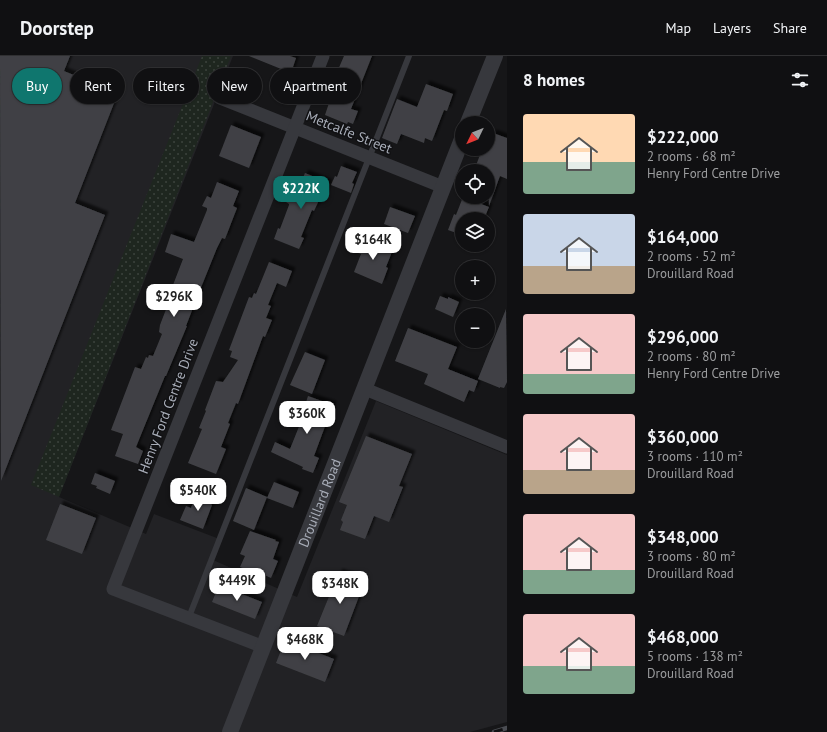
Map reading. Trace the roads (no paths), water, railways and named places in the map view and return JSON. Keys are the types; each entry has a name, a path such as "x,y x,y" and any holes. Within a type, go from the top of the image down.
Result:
{"street":[{"name":"Henry Ford Centre Drive","path":"189,617 113,589 323,56"},
{"path":"471,116 495,56"},
{"name":"Metcalfe Street","path":"236,104 443,187"},
{"name":"Drouillard Road","path":"230,732 455,156"},
{"path":"364,389 507,447"},
{"path":"189,617 264,646"}],"lane":[{"path":"189,617 409,56"}],"railway":[{"path":"494,732 507,728"}]}
